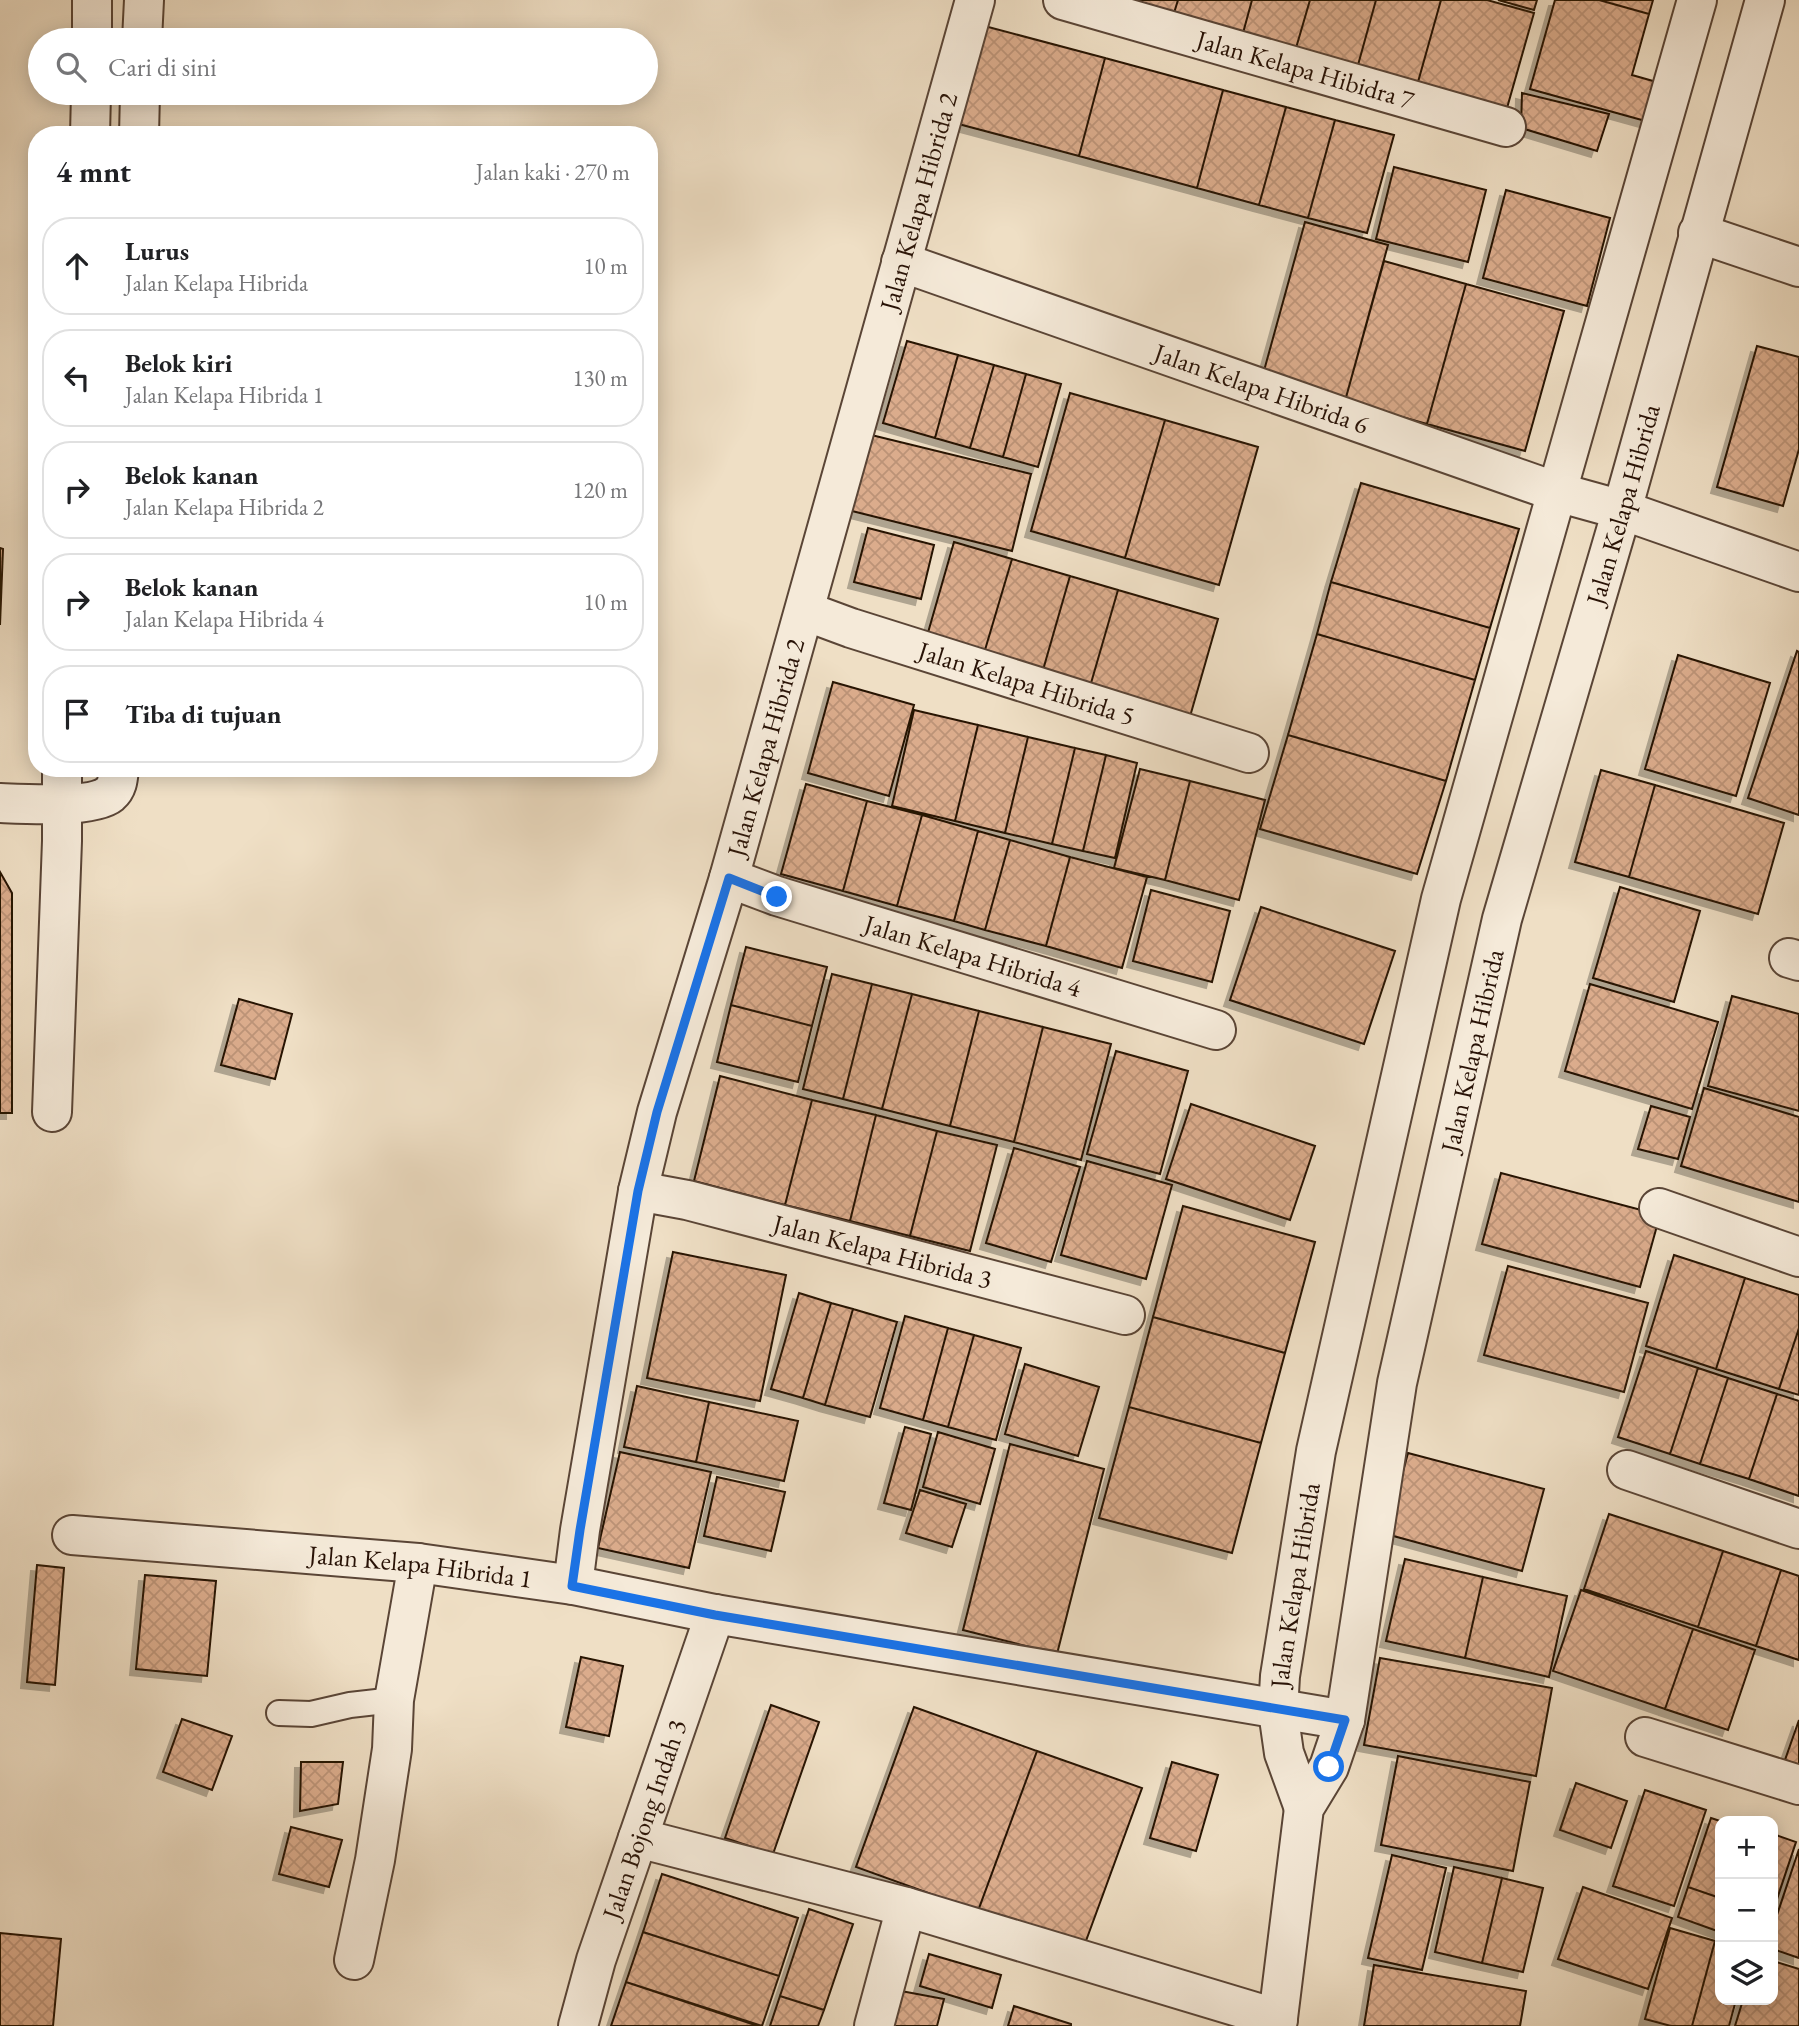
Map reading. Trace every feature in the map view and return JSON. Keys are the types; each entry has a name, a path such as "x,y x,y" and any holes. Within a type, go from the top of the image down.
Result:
{"street":[{"path":"92,0 92,28"},
{"path":"143,28 144,0"},
{"name":"Jalan Kelapa Hibidra 7","path":"1063,0 1506,127"},
{"name":"Jalan Kelapa Hibrida","path":"1304,1808 1284,1753 1278,1710 1280,1676 1316,1451 1438,913 1697,0"},
{"name":"Jalan Kelapa Hibrida","path":"1304,1808 1329,1767 1345,1720 1397,1383 1502,919 1622,510 1765,0"},
{"name":"Jalan Kelapa Hibrida 2","path":"572,1586 638,1191 657,1112 729,878 805,611 971,1"},
{"path":"90,126 91,105"},
{"path":"139,126 140,105"},
{"path":"1698,233 1799,267"},
{"name":"Jalan Kelapa Hibrida 6","path":"901,262 1557,492 1622,510 1799,572"},
{"name":"Jalan Kelapa Hibrida 5","path":"805,611 851,628 1250,753"},
{"path":"0,803 61,786 103,798 113,792 118,777"},
{"path":"52,1112 62,841 61,786"},
{"name":"Jalan Kelapa Hibrida 4","path":"729,878 777,897 1216,1030"},
{"name":"Jalan Kelapa Hibrida 3","path":"638,1191 687,1200 1125,1315"},
{"path":"1659,1208 1799,1256"},
{"path":"1627,1471 1799,1530"},
{"name":"Jalan Kelapa Hibrida 1","path":"72,1535 418,1563 572,1586 715,1615 1345,1720"},
{"path":"354,1960 381,1823 392,1749 394,1699 418,1563"},
{"name":"Jalan Bojong Indah 3","path":"578,2026 596,1960 715,1615"},
{"path":"1645,1737 1799,1785"},
{"path":"638,1838 906,1907 1278,2022 1304,1808"},
{"path":"874,2026 906,1907"}],"lane":[{"path":"279,1713 311,1714 394,1699"}],"building":[{"path":"1126,0 1178,0 1174,13"},
{"path":"1178,0 1252,0 1243,33 1174,13"},
{"path":"1252,0 1310,0 1296,48 1243,33"},
{"path":"1310,0 1376,0 1358,65 1296,48"},
{"path":"1376,0 1441,0 1418,82 1358,65"},
{"path":"1441,0 1487,0 1534,13 1507,108 1418,82"},
{"path":"1498,0 1537,0 1534,10"},
{"path":"1555,0 1599,0 1649,14 1632,75 1660,83 1649,122 1530,89"},
{"path":"1599,0 1653,0 1649,14"},
{"path":"977,24 1105,58 1079,156 951,122"},
{"path":"1105,58 1223,90 1197,188 1079,156"},
{"path":"1223,90 1286,107 1259,205 1197,188"},
{"path":"1522,93 1609,114 1597,151 1521,128"},
{"path":"1286,107 1335,120 1308,218 1259,205"},
{"path":"1335,120 1394,135 1367,233 1308,218"},
{"path":"1394,167 1486,190 1468,262 1376,239"},
{"path":"1506,190 1610,218 1587,306 1483,278"},
{"path":"1305,222 1388,245 1345,401 1262,378"},
{"path":"1384,261 1466,284 1427,424 1345,401"},
{"path":"1466,284 1564,311 1525,451 1427,424"},
{"path":"907,341 958,355 935,438 883,423"},
{"path":"1757,346 1799,357 1799,449 1783,506 1717,487"},
{"path":"958,355 994,365 970,448 935,438"},
{"path":"994,365 1026,374 1003,457 970,448"},
{"path":"1026,374 1061,384 1038,467 1003,457"},
{"path":"1070,393 1165,420 1125,558 1031,531"},
{"path":"1165,420 1258,447 1219,585 1125,558"},
{"path":"859,432 1031,474 1012,551 840,508"},
{"path":"1361,483 1519,529 1490,628 1331,582"},
{"path":"868,528 934,545 921,599 854,582"},
{"path":"954,542 1012,559 982,660 925,643"},
{"path":"0,548 3,549 0,625"},
{"path":"1012,559 1070,576 1041,677 982,660"},
{"path":"1070,576 1118,590 1089,690 1041,677"},
{"path":"1331,582 1490,628 1475,680 1317,634"},
{"path":"1118,590 1218,619 1189,720 1089,690"},
{"path":"1317,634 1475,680 1446,781 1288,735"},
{"path":"1797,651 1799,652 1799,815 1748,798"},
{"path":"1678,655 1770,683 1736,796 1645,769"},
{"path":"833,682 914,705 889,796 808,773"},
{"path":"914,710 978,725 955,821 892,806"},
{"path":"978,725 1028,737 1005,833 955,821"},
{"path":"1288,735 1446,781 1417,874 1260,829"},
{"path":"1028,737 1075,748 1052,844 1005,833"},
{"path":"1075,748 1106,755 1083,851 1052,844"},
{"path":"1106,755 1137,763 1115,858 1083,851"},
{"path":"1140,769 1190,781 1165,880 1114,868"},
{"path":"1601,770 1655,785 1629,877 1575,862"},
{"path":"1190,781 1265,800 1239,900 1165,880"},
{"path":"806,784 867,801 843,891 781,874"},
{"path":"1655,785 1784,823 1758,914 1629,877"},
{"path":"867,801 922,815 897,906 843,891"},
{"path":"922,815 978,831 954,921 897,906"},
{"path":"978,831 1010,840 985,930 954,921"},
{"path":"1010,840 1070,857 1046,946 985,930"},
{"path":"1070,857 1147,877 1122,968 1046,946"},
{"path":"0,872 12,893 12,1113 0,1113"},
{"path":"1620,887 1700,911 1674,1002 1593,978"},
{"path":"1151,890 1230,911 1212,982 1133,961"},
{"path":"1261,907 1395,951 1364,1044 1230,1000"},
{"path":"746,947 827,967 812,1026 731,1005"},
{"path":"832,974 872,984 843,1099 803,1089"},
{"path":"872,984 912,994 882,1109 843,1099"},
{"path":"1590,984 1718,1022 1692,1109 1565,1071"},
{"path":"912,994 979,1011 950,1126 882,1109"},
{"path":"1732,996 1799,1014 1799,1111 1708,1086"},
{"path":"239,999 292,1014 275,1079 221,1065"},
{"path":"731,1005 812,1026 798,1082 717,1062"},
{"path":"979,1011 1043,1027 1014,1142 950,1126"},
{"path":"1043,1027 1111,1044 1081,1160 1014,1142"},
{"path":"1116,1051 1188,1071 1160,1174 1087,1154"},
{"path":"720,1076 812,1100 785,1205 694,1181"},
{"path":"1704,1088 1799,1117 1799,1202 1681,1166"},
{"path":"812,1100 876,1115 850,1221 785,1205"},
{"path":"1191,1104 1315,1146 1290,1220 1166,1179"},
{"path":"1651,1106 1690,1117 1678,1159 1638,1149"},
{"path":"876,1115 937,1131 910,1236 850,1221"},
{"path":"937,1131 997,1145 970,1251 910,1236"},
{"path":"1014,1148 1080,1167 1051,1262 986,1243"},
{"path":"1087,1161 1172,1185 1146,1279 1061,1255"},
{"path":"1501,1173 1660,1215 1640,1287 1482,1244"},
{"path":"1183,1206 1315,1242 1285,1353 1153,1317"},
{"path":"673,1252 786,1275 760,1401 647,1378"},
{"path":"1674,1255 1745,1278 1716,1369 1646,1346"},
{"path":"1508,1266 1648,1303 1624,1392 1484,1355"},
{"path":"1745,1278 1799,1295 1799,1328 1779,1389 1716,1369"},
{"path":"799,1293 831,1303 803,1398 771,1389"},
{"path":"831,1303 853,1309 825,1405 803,1398"},
{"path":"853,1309 897,1322 870,1417 825,1405"},
{"path":"905,1316 948,1328 923,1420 880,1408"},
{"path":"1153,1317 1285,1353 1261,1443 1129,1407"},
{"path":"948,1328 974,1335 948,1427 923,1420"},
{"path":"1799,1328 1799,1395 1779,1389"},
{"path":"974,1335 1021,1348 996,1440 948,1427"},
{"path":"1646,1351 1698,1368 1670,1454 1618,1437"},
{"path":"1025,1364 1099,1387 1078,1456 1005,1434"},
{"path":"1698,1368 1728,1378 1700,1464 1670,1454"},
{"path":"1728,1378 1777,1394 1749,1479 1700,1464"},
{"path":"637,1386 709,1402 696,1462 624,1447"},
{"path":"1777,1394 1799,1401 1799,1496 1749,1479"},
{"path":"709,1402 798,1421 784,1481 696,1462"},
{"path":"1129,1407 1261,1443 1232,1553 1099,1518"},
{"path":"905,1427 931,1434 911,1510 884,1503"},
{"path":"938,1432 995,1449 980,1504 923,1487"},
{"path":"1010,1444 1104,1469 1057,1654 963,1630"},
{"path":"620,1452 711,1472 689,1568 598,1548"},
{"path":"1408,1453 1544,1489 1522,1571 1386,1534"},
{"path":"717,1477 785,1492 771,1551 704,1536"},
{"path":"920,1490 966,1504 952,1547 906,1533"},
{"path":"1609,1514 1723,1551 1698,1627 1584,1589"},
{"path":"1723,1551 1781,1570 1756,1646 1698,1627"},
{"path":"1405,1559 1483,1577 1465,1658 1386,1641"},
{"path":"37,1565 64,1568 55,1685 27,1682"},
{"path":"1781,1570 1799,1576 1799,1660 1756,1646"},
{"path":"145,1575 216,1581 207,1676 136,1669"},
{"path":"1483,1577 1567,1596 1549,1677 1465,1658"},
{"path":"1581,1590 1693,1629 1665,1709 1553,1671"},
{"path":"1693,1629 1755,1650 1728,1730 1665,1709"},
{"path":"581,1657 623,1666 609,1736 566,1727"},
{"path":"1380,1658 1552,1688 1536,1776 1364,1745"},
{"path":"771,1705 819,1722 773,1854 725,1838"},
{"path":"914,1707 1037,1751 978,1911 856,1867"},
{"path":"182,1719 232,1736 212,1790 163,1772"},
{"path":"1799,1720 1799,1765 1785,1760"},
{"path":"1037,1751 1142,1788 1083,1949 978,1911"},
{"path":"1398,1756 1530,1782 1513,1871 1381,1845"},
{"path":"301,1762 343,1762 338,1804 300,1811"},
{"path":"1172,1762 1218,1775 1196,1851 1150,1838"},
{"path":"1576,1783 1627,1801 1611,1848 1560,1830"},
{"path":"1645,1790 1706,1810 1674,1906 1613,1886"},
{"path":"1711,1818 1715,1819 1715,1896 1688,1887"},
{"path":"291,1827 342,1840 329,1887 279,1874"},
{"path":"1778,1836 1796,1842 1778,1896"},
{"path":"1799,1849 1799,1958 1778,1951 1778,1912"},
{"path":"1392,1855 1446,1868 1422,1970 1368,1958"},
{"path":"1454,1867 1502,1878 1482,1963 1435,1952"},
{"path":"662,1874 798,1918 779,1976 643,1932"},
{"path":"1502,1878 1543,1888 1523,1972 1482,1963"},
{"path":"1583,1887 1672,1918 1648,1989 1558,1959"},
{"path":"1688,1887 1715,1896 1715,1930 1678,1917"},
{"path":"809,1909 853,1924 824,2010 780,1996"},
{"path":"1670,1928 1715,1941 1692,2026 1671,2026 1645,2019"},
{"path":"643,1932 779,1976 762,2026 626,1982"},
{"path":"0,1933 61,1939 53,2026 0,2026"},
{"path":"1715,1941 1715,2005 1735,2005 1729,2026 1692,2026"},
{"path":"929,1954 1001,1975 992,2008 920,1986"},
{"path":"1778,1963 1799,1969 1799,2026 1735,2026 1741,2005 1778,2005"},
{"path":"1374,1965 1526,1991 1520,2026 1364,2026"},
{"path":"626,1982 758,2026 611,2026"},
{"path":"901,1991 944,1999 937,2026 889,2026"},
{"path":"780,1996 824,2010 818,2026 770,2026"},
{"path":"1014,2006 1071,2024 1071,2026 1008,2026"}],"route":[{"path":"777,897 729,878 657,1112 638,1191 572,1586 715,1615 1345,1720 1329,1767"}]}
